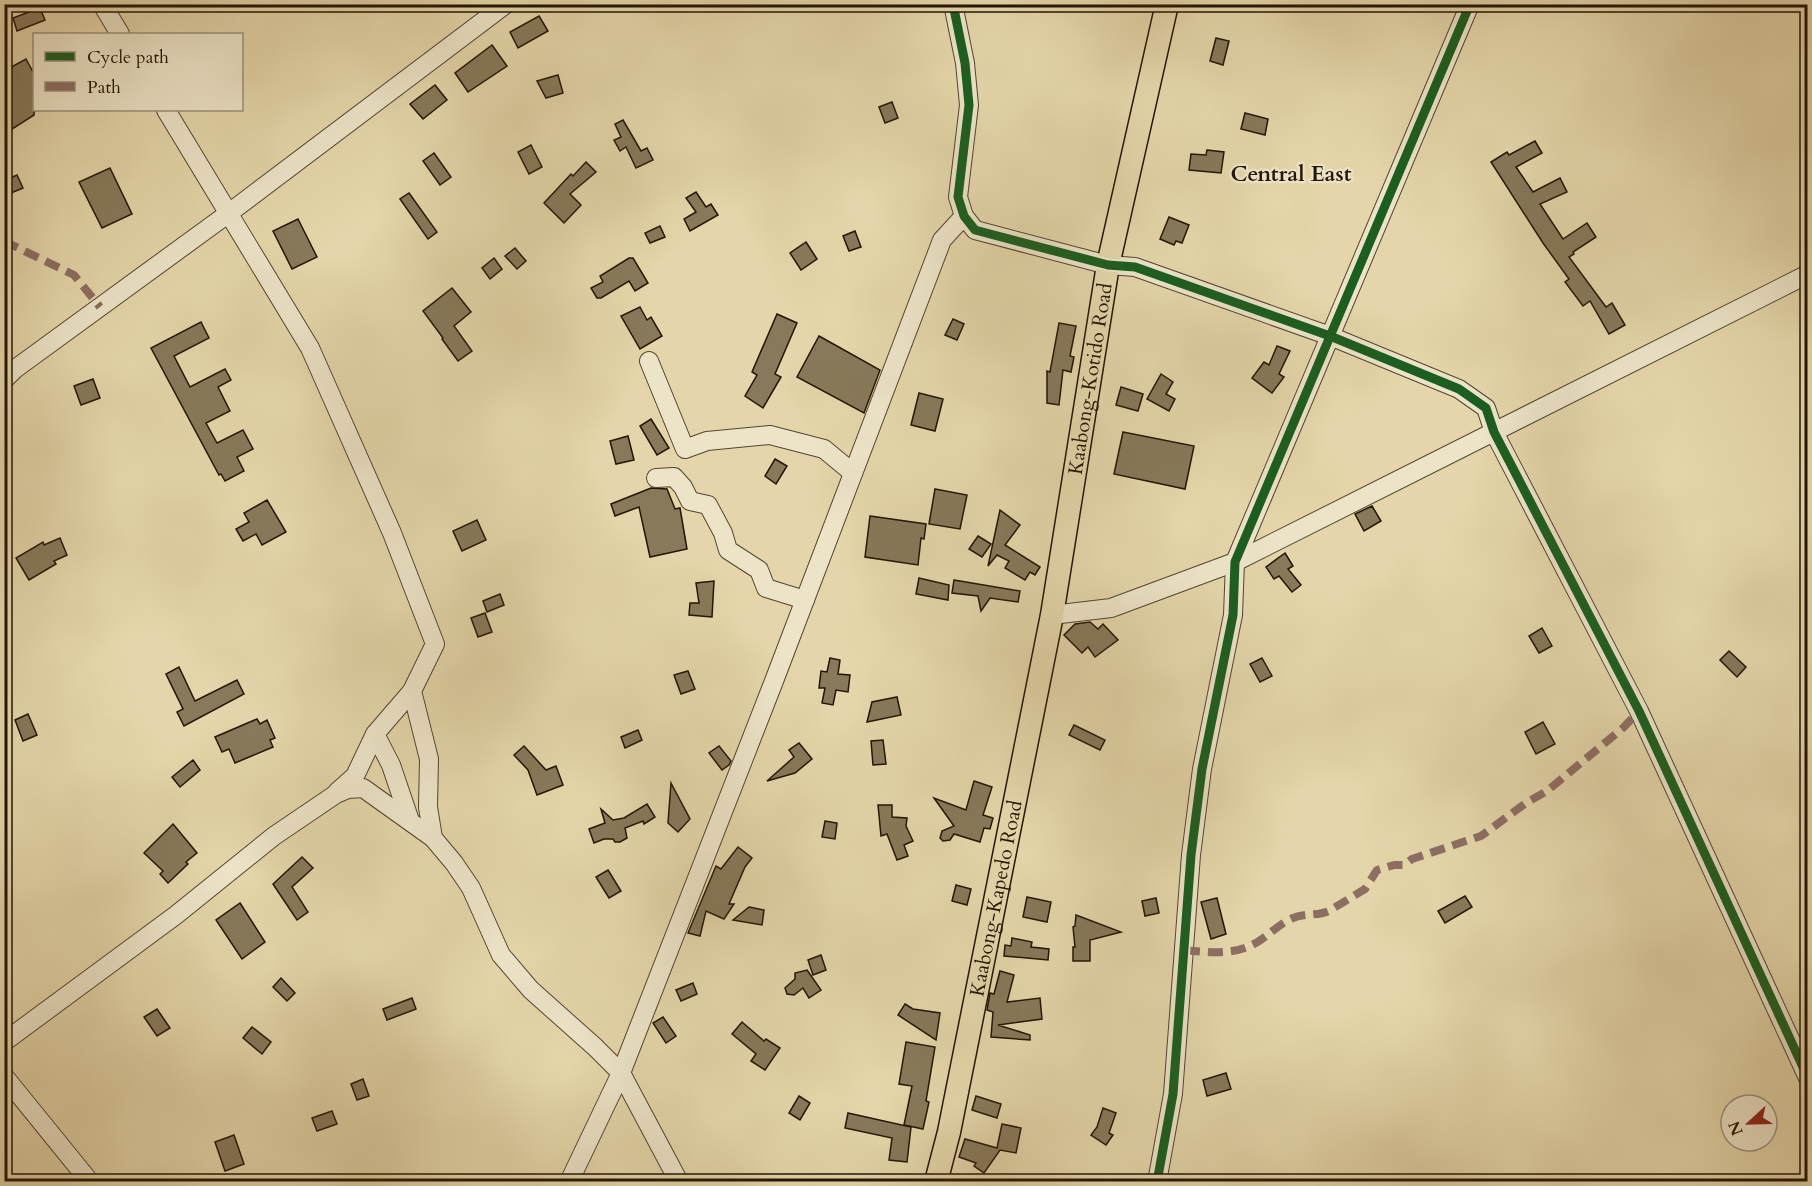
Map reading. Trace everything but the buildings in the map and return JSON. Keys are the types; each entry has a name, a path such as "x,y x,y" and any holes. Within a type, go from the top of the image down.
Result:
{"main road":[{"name":"Kaabong-Kotido Road","path":"1052,615 1108,266 1167,4"},
{"name":"Kaabong-Kapedo Road","path":"936,1182 949,1132 1052,615"}],"street":[{"path":"102,4 119,33"},
{"path":"953,4 965,63 969,105 958,197 964,216 975,230 1108,266 1135,267 1330,336 1459,388 1486,408 1494,432 1639,711 1808,1078"},
{"path":"1157,1182 1173,1094 1192,844 1202,769 1233,615 1235,562 1470,4"},
{"path":"4,380 15,369 229,213 503,5"},
{"path":"4,1042 176,915 274,836 336,794 355,776 375,734 412,691 435,644 392,533 310,348 167,111"},
{"path":"569,1182 621,1073 942,240 964,216"},
{"path":"1052,615 1111,608 1235,562 1808,274"},
{"path":"649,361 685,449 707,441 770,435 825,448 854,473"},
{"path":"656,477 674,477 690,501 708,506 723,533 728,550 759,570 766,588 805,600"},
{"path":"412,691 429,759 428,807 433,838"},
{"path":"375,734 391,765 410,820"},
{"path":"336,794 348,789 363,788 433,838 471,888 501,955 531,990 621,1073 678,1182"},
{"path":"4,1076 90,1182"}],"marked path":[{"path":"4,241 74,275 100,307"},
{"path":"1185,950 1225,952 1244,948 1293,918 1329,911 1365,889 1377,870 1394,865 1404,865 1412,859 1481,836 1526,803 1547,791 1623,728 1639,711"}],"cycle path":[{"path":"953,4 965,63 969,105 958,197 964,216 975,230 1108,265 1135,267 1330,336 1459,389 1486,408 1494,432 1639,711 1808,1078"},
{"path":"1157,1182 1173,1094 1191,855 1202,769 1233,615 1235,562 1470,4"}],"district":[{"name":"Central East","path":"1291,174"}]}
